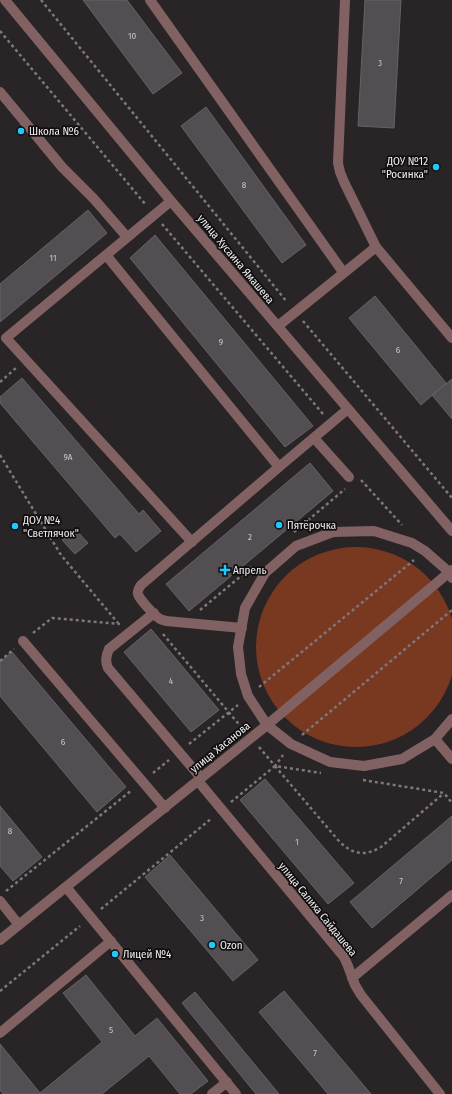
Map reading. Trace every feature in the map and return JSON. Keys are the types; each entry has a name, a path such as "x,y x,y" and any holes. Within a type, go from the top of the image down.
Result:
{"street":[{"name":"улица Хусаина Ямашева","path":"5,0 171,201 452,531"},
{"path":"150,0 343,272"},
{"path":"345,0 338,163 342,177 376,246 452,338"},
{"path":"0,92 62,167 94,199 127,237"},
{"path":"171,201 3,341 26,360 192,542"},
{"path":"278,326 376,246"},
{"path":"106,255 279,467"},
{"path":"242,628 184,624 161,620 140,598 138,590 141,585 348,409"},
{"path":"314,438 352,481"},
{"path":"451,573 425,551 412,543 374,530 333,532 296,546 265,573 245,608 238,647 241,674 248,696 267,725 291,744 330,762 364,766 402,759 435,739 452,719"},
{"name":"улица Хасанова","path":"0,940 267,725 451,573"},
{"path":"139,625 154,613"},
{"name":"улица Салиха Сайдашева","path":"139,625 110,649 106,655 105,662 108,668 179,752 222,810 344,957 352,978 361,995 440,1094"},
{"path":"24,641 165,808"},
{"path":"435,739 452,759"},
{"path":"66,887 236,1094"},
{"path":"352,978 452,895"},
{"path":"0,901 19,925"},
{"path":"0,1033 111,941"},
{"path":"212,1094 227,1082"}],"path":[{"path":"41,0 295,312 452,498"},
{"path":"0,31 331,424"},
{"path":"0,382 26,360"},
{"path":"0,455 61,555 119,624"},
{"path":"293,533 352,481 404,528"},
{"path":"6,891 425,551"},
{"path":"184,624 257,563"},
{"path":"0,991 275,766 291,744 452,610"},
{"path":"0,660 52,618 139,625"},
{"path":"162,633 344,847 352,851 359,852 367,853 374,851 381,847 444,794"},
{"path":"275,766 321,774"},
{"path":"359,780 444,794 452,804"}],"shaded area":[{"path":"356,547 375,549 403,559 419,570 433,584 444,600 448,609 454,628 456,647 454,666 444,694 433,710 419,724 403,735 394,739 375,745 356,747 337,745 309,735 293,724 279,710 268,694 264,685 258,666 256,647 258,628 268,600 279,584 293,570 309,559 318,555 337,549"}],"building":[{"path":"83,0 127,0 182,73 153,94"},
{"path":"365,0 401,0 394,128 358,126"},
{"path":"206,107 306,245 282,263 181,126"},
{"path":"88,210 107,233 0,322 0,284"},
{"path":"155,235 313,426 285,447 130,258"},
{"path":"375,296 446,383 421,405 349,318"},
{"path":"22,378 139,514 143,510 161,531 136,552 120,534 115,538 0,403 0,397"},
{"path":"452,379 452,419 432,395"},
{"path":"310,463 333,491 189,611 166,584"},
{"path":"76,530 88,543 75,554 62,540"},
{"path":"151,629 219,710 191,732 124,652"},
{"path":"12,652 126,787 97,812 0,696 0,662"},
{"path":"265,779 354,883 328,904 240,800"},
{"path":"0,806 42,857 13,881 0,866"},
{"path":"452,816 452,860 372,928 350,902"},
{"path":"170,855 258,960 233,981 145,877"},
{"path":"86,975 135,1036 157,1018 208,1081 191,1094 180,1094 149,1056 102,1094 3,1094 0,1090 0,1044 40,1093 102,1042 63,993"},
{"path":"284,991 371,1094 328,1094 259,1012"},
{"path":"195,992 279,1094 256,1094 182,1003"}],"place":[{"name":"Школа №6","path":"21,131"},
{"name":"ДОУ №12 \"Росинка\"","path":"436,167"},
{"name":"Пятёрочка","path":"279,525"},
{"name":"ДОУ №4 \"Светлячок\"","path":"15,526"},
{"name":"Апрель","path":"225,570"},
{"name":"Ozon","path":"212,945"},
{"name":"Лицей №4","path":"115,954"}]}
